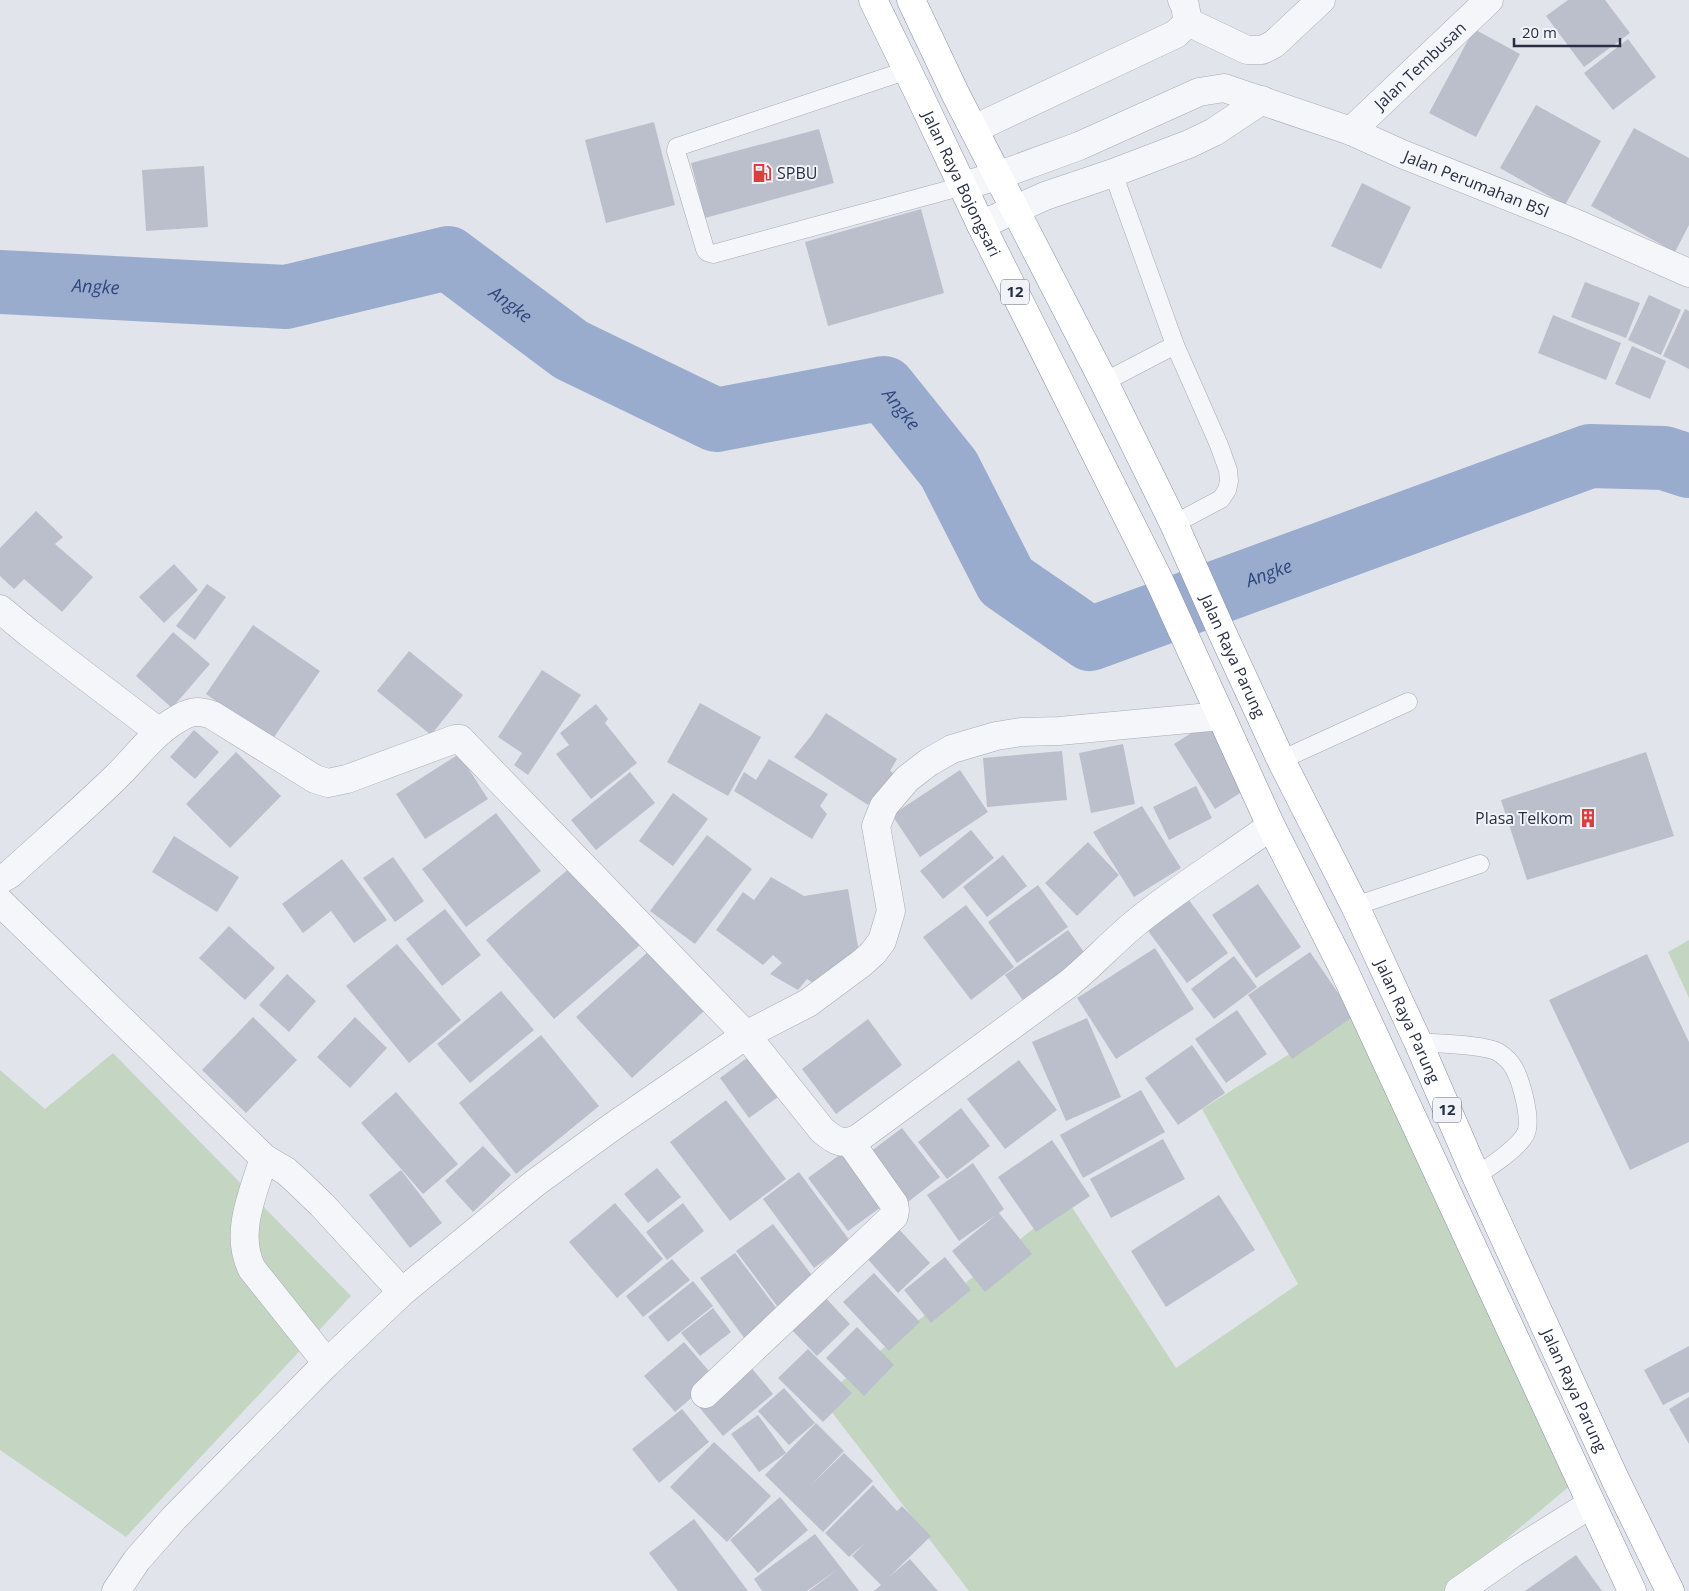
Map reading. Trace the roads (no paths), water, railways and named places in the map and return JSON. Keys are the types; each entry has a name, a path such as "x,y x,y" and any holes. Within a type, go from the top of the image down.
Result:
{"highway":[{"name":"Jalan Raya Bojongsari","path":"873,0 981,225 1160,582"},
{"name":"12","path":"911,0 997,176 1104,382 1174,524"},
{"name":"Jalan Raya Parung","path":"1174,524 1220,630 1281,760 1355,906 1616,1481 1670,1591"},
{"name":"Jalan Raya Parung","path":"1160,582 1189,642 1271,826 1342,966 1632,1591"}],"street":[{"path":"974,129 1176,34 1185,11 1247,50 1262,50 1274,44 1321,0"},
{"name":"Jalan Tembusan","path":"1351,131 1489,0"},
{"name":"Jalan Perumahan BSI","path":"963,186 997,176 1079,146 1199,92 1224,88 1351,131 1402,154 1575,223 1689,273"},
{"path":"981,225 1045,196 1189,144 1214,132 1262,100"},
{"path":"0,609 160,732"},
{"path":"0,880 10,874 116,777 160,732 186,714 198,711 212,715 315,778 328,783 347,779 455,739 460,739 746,1035 822,1130 832,1138 842,1142 850,1142 860,1137 1087,970 1135,923 1271,826"},
{"path":"116,1591 137,1560 174,1518 327,1363 402,1292 535,1183 612,1126 746,1035 808,1002 862,963 882,941 891,911 876,826 884,806 907,779 929,762 952,749 996,736 1021,732 1059,732 1221,716"},
{"path":"0,902 264,1158 286,1172 322,1205 402,1292"},
{"path":"705,1394 894,1216 894,1204 850,1142"},
{"path":"264,1158 244,1230 246,1257 252,1269 327,1363"},
{"path":"1459,1591 1591,1504"}],"lane":[{"path":"908,70 678,147 676,150 705,249 713,254 963,186"},
{"path":"1113,173 1175,345 1228,470 1229,481 1227,490 1221,499 1174,524"},
{"path":"1104,382 1175,345"},
{"path":"1281,760 1408,702"},
{"path":"1355,906 1480,864"},
{"path":"1418,1042 1488,1048 1499,1053 1514,1068 1526,1104 1527,1132 1522,1140 1476,1176"}],"waterway":[{"name":"Angke","path":"0,282 286,297 448,258 571,350 716,420 884,388 949,469 1006,581 1090,639 1590,456 1664,458 1689,466"}],"place":[{"name":"SPBU","path":"762,173"},
{"name":"Plasa Telkom","path":"1588,818"}]}
